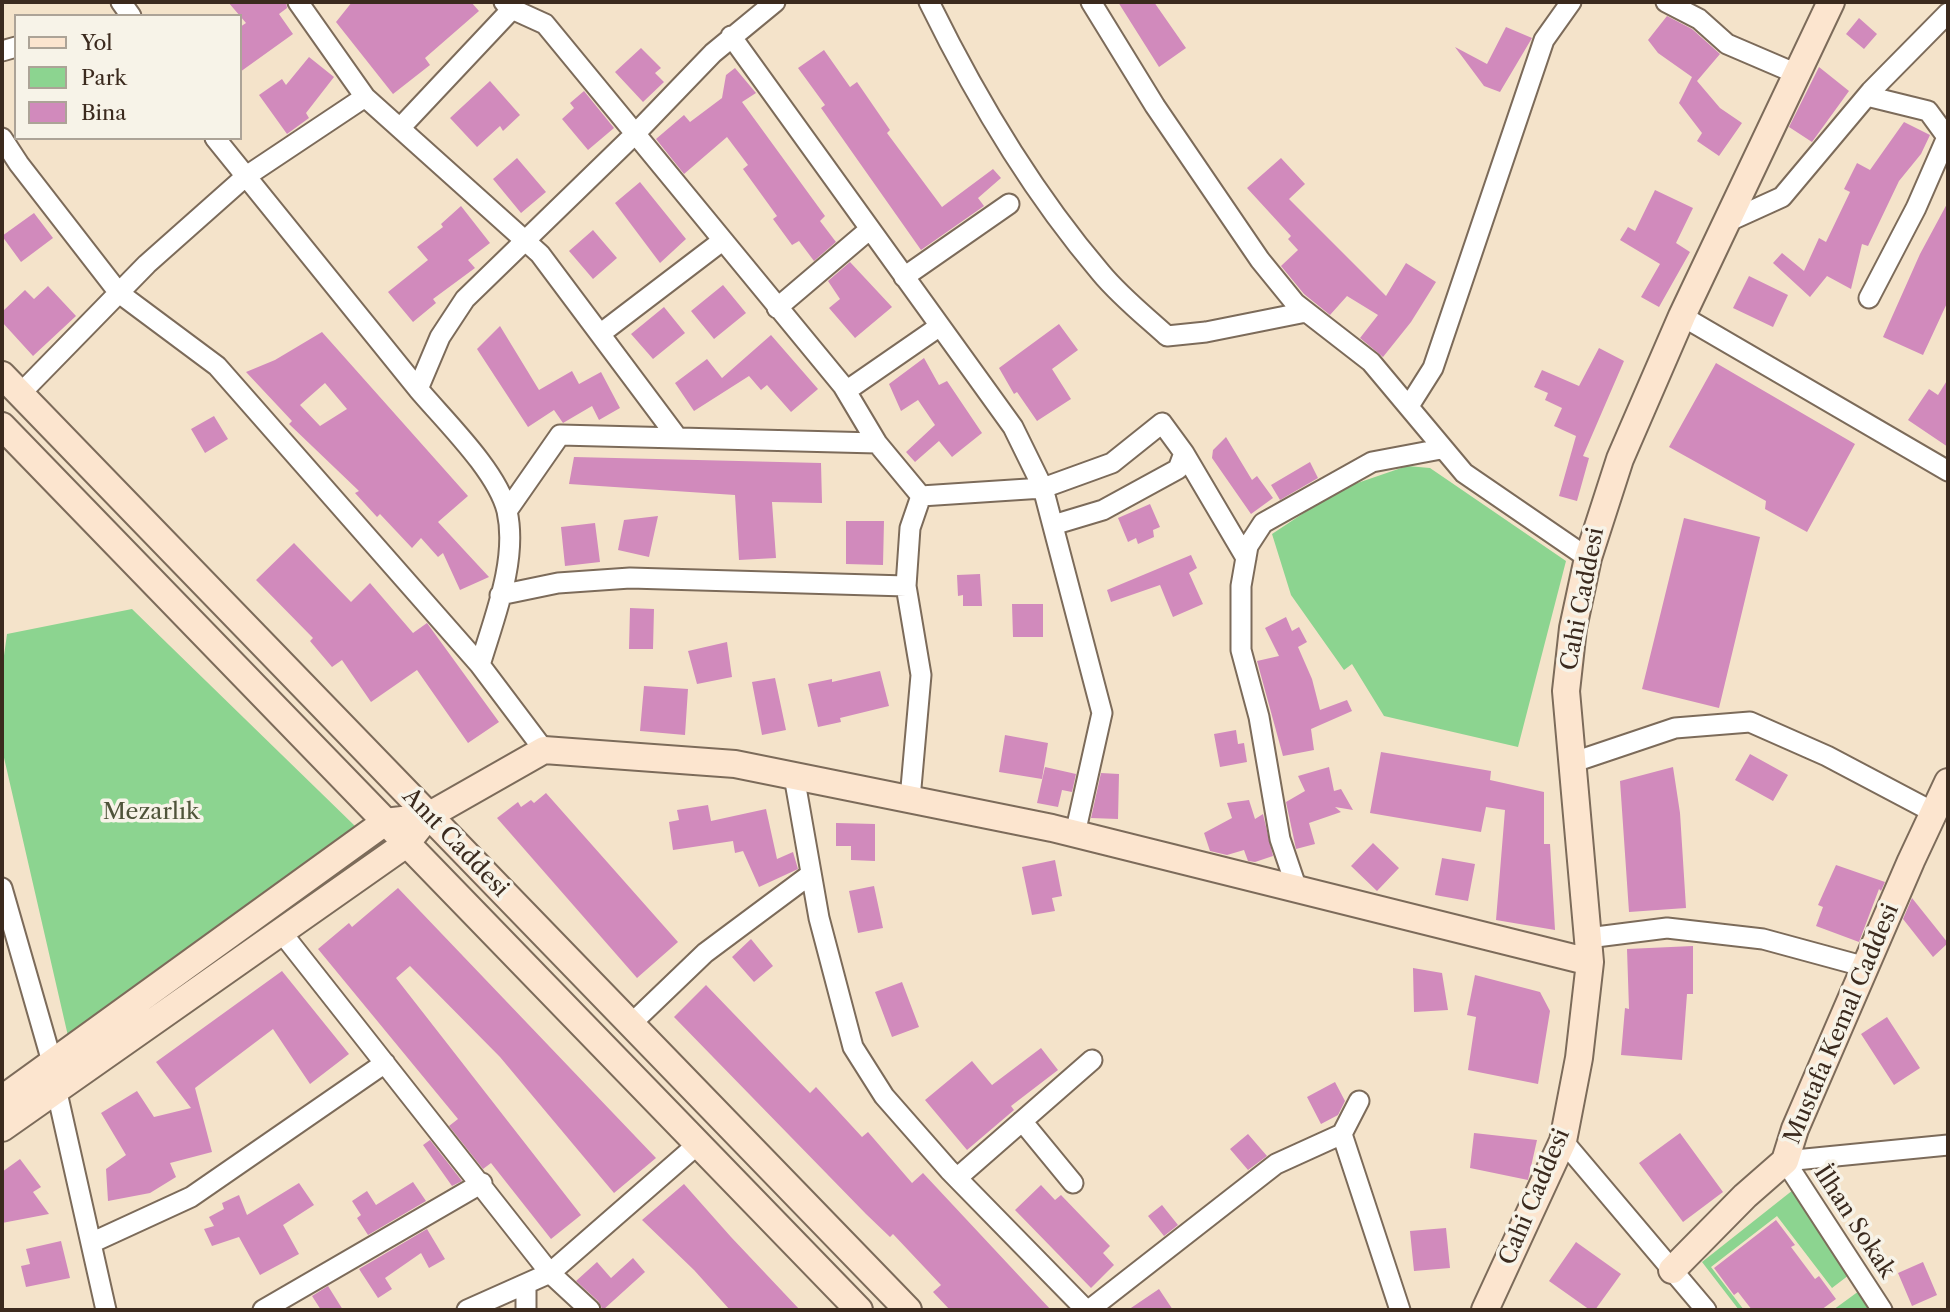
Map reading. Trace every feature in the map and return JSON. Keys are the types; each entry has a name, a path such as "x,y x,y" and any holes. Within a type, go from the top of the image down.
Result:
{"main road":[{"name":"Cahi Caddesi","path":"1485,1310 1563,1141 1579,1058 1589,950 1566,691 1569,655 1588,558 1620,459 1682,316 1831,2"},
{"name":"Anıt Caddesi","path":"2,375 908,1310"},
{"path":"2,426 859,1310"},
{"path":"2,1099 385,822 428,816 544,750 735,764 1075,834 1297,889 1589,950"},
{"name":"Mustafa Kemal Caddesi","path":"1672,1270 1745,1196 1785,1161 1795,1129 1948,782"},
{"path":"2,1128 406,844 428,816"}],"street":[{"path":"298,2 365,97 540,254 677,437"},
{"path":"418,389 440,337 465,299 523,239 635,134 731,36 775,2"},
{"path":"929,2 968,82 1032,182 1102,274 1167,336 1206,332 1306,312"},
{"path":"1091,2 1155,106 1260,260 1306,312 1371,362 1441,449 1464,473 1588,558"},
{"path":"1409,406 1433,368 1544,40 1571,2"},
{"path":"1666,2 1699,19 1727,44 1797,74"},
{"path":"401,127 508,5 545,24 846,391 877,443 921,496"},
{"path":"1727,222 1782,197 1867,96 1948,13"},
{"path":"731,36 1013,427 1043,488 1102,713 1075,834"},
{"path":"1867,96 1928,111 1947,137 1916,208 1868,298"},
{"path":"20,394 119,293 245,177 365,97"},
{"path":"2,138 119,293 217,366 480,665 544,750"},
{"path":"217,140 489,475 507,511 509,550 500,595 480,665"},
{"path":"904,277 1009,204"},
{"path":"777,308 870,229"},
{"path":"600,334 722,241"},
{"path":"1682,316 1948,471"},
{"path":"846,391 940,326"},
{"path":"921,496 1043,488 1112,463 1162,423 1184,453 1246,558"},
{"path":"507,511 560,435 877,443"},
{"path":"1297,889 1280,839 1259,717 1241,650 1241,586 1248,546 1263,523 1372,461 1441,449"},
{"path":"1053,525 1103,510 1143,490 1178,469 1184,453"},
{"path":"910,799 921,675 906,586 910,528 921,496"},
{"path":"500,595 558,583 630,578 906,586"},
{"path":"1571,762 1675,728 1750,722 1827,756 1933,812"},
{"path":"794,776 819,918 853,1047 884,1096 957,1178 1088,1310 1276,1164 1342,1134 1359,1101"},
{"path":"631,1024 705,953 811,874"},
{"path":"2,888 7,924 52,1062"},
{"path":"1589,950 1667,928 1763,939 1866,967"},
{"path":"282,933 482,1183 550,1273 590,1310"},
{"path":"957,1178 1092,1060"},
{"path":"90,1243 191,1196 385,1063"},
{"path":"56,1088 106,1310"},
{"path":"1021,1121 1073,1183"},
{"path":"1342,1134 1400,1310"},
{"path":"1563,1141 1706,1310"},
{"path":"467,1310 526,1286 550,1273 698,1143"},
{"path":"1785,1161 1948,1145"},
{"name":"İlhan Sokak","path":"1785,1161 1882,1310"},
{"path":"262,1310 482,1183"},
{"path":"526,1286 526,1310"}],"green space":[{"path":"1407,466 1430,468 1566,561 1518,747 1384,716 1352,664 1344,670 1291,595 1272,534 1340,489"},
{"name":"Mezarlık","path":"132,609 356,827 68,1036 2,749 2,670 7,634"},
{"path":"1793,1190 1849,1275 1832,1288 1777,1216 1711,1267 1744,1310 1739,1310 1702,1262"},
{"path":"1859,1291 1872,1310 1833,1310"}],"building":[{"path":"228,2 286,2 287,8 279,14 293,34 242,71 242,26 246,23 242,14 238,14"},
{"path":"352,2 471,2 479,11 425,58 430,65 393,94 336,22"},
{"path":"1118,2 1154,2 1186,48 1159,67"},
{"path":"1667,16 1692,29 1720,54 1697,81 1720,108 1742,123 1719,156 1697,141 1702,133 1679,103 1692,77 1658,53 1648,40"},
{"path":"1859,18 1877,34 1864,49 1846,34"},
{"path":"1506,27 1532,38 1500,92 1484,86 1455,47 1487,64"},
{"path":"641,48 661,68 655,73 664,82 643,102 615,72"},
{"path":"824,50 850,87 857,82 890,130 887,133 942,207 993,169 1001,178 978,198 984,206 921,250 821,108 825,105 798,68"},
{"path":"309,57 334,77 306,113 309,118 287,134 259,95 282,79 286,85"},
{"path":"1819,67 1849,91 1812,142 1789,127"},
{"path":"735,68 756,93 742,102 825,216 820,221 836,242 814,261 799,241 792,245 773,219 777,216 743,169 748,165 727,137 684,174 656,139 684,115 690,122 722,98 726,75"},
{"path":"490,81 520,115 503,131 500,126 477,147 450,118"},
{"path":"584,91 614,128 588,150 562,119 574,108 570,103"},
{"path":"1904,122 1930,135 1921,154 1899,181 1868,246 1862,244 1851,289 1827,276 1810,297 1773,263 1782,253 1804,271 1819,238 1826,242 1850,192 1844,189 1857,163 1870,170"},
{"path":"517,158 546,192 521,213 493,179"},
{"path":"1281,158 1305,184 1289,199 1386,296 1406,263 1436,282 1411,322 1383,357 1360,338 1378,315 1347,296 1330,315 1304,294 1281,266 1298,250 1288,239 1291,236 1247,188"},
{"path":"640,182 686,239 660,263 615,203"},
{"path":"1655,190 1693,208 1676,243 1690,252 1659,307 1641,297 1660,264 1620,240 1628,227 1635,231"},
{"path":"1948,202 1948,301 1923,355 1883,337 1920,254"},
{"path":"461,206 490,243 468,260 475,268 433,299 436,303 413,322 388,292 428,260 417,247 443,227 441,224"},
{"path":"34,213 53,238 21,262 2,236"},
{"path":"593,230 617,258 593,279 569,251"},
{"path":"850,262 892,307 855,338 829,308 840,299 828,281"},
{"path":"1749,276 1788,295 1773,327 1733,308"},
{"path":"723,285 746,313 714,339 691,311"},
{"path":"48,286 76,316 33,356 2,322 2,312 25,290 34,299"},
{"path":"664,307 685,333 653,359 631,334"},
{"path":"1059,324 1078,350 1052,369 1071,399 1037,421 1017,392 1014,394 999,368"},
{"path":"500,326 539,390 572,371 579,384 601,372 620,408 599,420 592,406 563,423 554,410 528,427 477,349"},
{"path":"322,332 468,496 438,522 489,577 460,590 443,553 438,557 421,538 412,548 380,514 377,517 355,493 359,491 289,424 292,421 246,372 275,360","holes":["325,383 347,409 320,426 300,405"]},
{"path":"771,335 818,389 791,412 767,385 761,390 749,376 694,411 675,383 707,359 722,378"},
{"path":"1599,348 1624,361 1583,456 1589,458 1577,501 1559,496 1576,436 1554,426 1562,408 1545,400 1548,393 1534,387 1542,370 1579,386"},
{"path":"924,358 939,385 947,381 982,433 952,457 939,441 915,462 906,452 935,425 918,400 901,411 889,384"},
{"path":"1716,363 1855,444 1807,532 1765,509 1766,501 1669,447"},
{"path":"1948,379 1948,447 1908,420 1929,389 1938,395"},
{"path":"214,416 228,439 205,453 191,429"},
{"path":"1226,437 1252,480 1257,476 1273,498 1251,514 1212,458 1213,450"},
{"path":"574,457 821,463 822,503 772,502 776,558 739,560 735,495 569,484"},
{"path":"1310,462 1318,478 1280,500 1271,485"},
{"path":"1150,504 1160,527 1153,530 1154,537 1138,544 1136,538 1128,542 1118,518"},
{"path":"658,516 649,557 618,550 624,520"},
{"path":"1684,518 1760,537 1719,708 1642,689"},
{"path":"846,521 884,521 883,565 846,564"},
{"path":"595,523 600,562 565,566 561,527"},
{"path":"294,543 351,602 370,583 413,633 427,623 499,722 468,743 417,670 371,702 342,660 332,667 310,641 313,638 256,580"},
{"path":"1191,555 1197,568 1189,573 1203,604 1173,617 1160,585 1111,602 1107,590"},
{"path":"980,574 982,606 963,606 963,595 958,596 957,575"},
{"path":"1012,604 1043,604 1043,637 1013,637"},
{"path":"630,608 654,609 653,649 629,649"},
{"path":"1286,617 1292,631 1299,627 1307,642 1298,647 1312,679 1320,710 1347,700 1352,711 1311,729 1314,750 1283,756 1257,661 1279,656 1265,628"},
{"path":"727,642 732,677 697,684 688,651"},
{"path":"880,671 889,706 840,718 841,722 818,727 808,684 832,679 832,682"},
{"path":"775,678 786,730 762,735 752,682"},
{"path":"644,686 688,689 685,735 640,731"},
{"path":"1236,730 1238,744 1244,743 1247,762 1220,767 1214,734"},
{"path":"1005,735 1048,743 1042,779 999,772"},
{"path":"1381,752 1491,771 1490,780 1544,792 1544,844 1550,844 1555,930 1496,920 1505,810 1486,807 1481,832 1370,813"},
{"path":"1750,754 1788,775 1773,801 1735,780"},
{"path":"1045,767 1076,774 1072,792 1062,790 1058,807 1037,803"},
{"path":"1329,767 1334,791 1341,789 1353,810 1335,807 1341,812 1309,823 1315,844 1296,849 1286,802 1305,791 1298,776"},
{"path":"1673,767 1680,813 1686,908 1629,912 1620,781"},
{"path":"1101,773 1119,774 1118,819 1091,818"},
{"path":"546,793 678,942 637,978 497,818 518,802 521,807 531,800 534,803"},
{"path":"1249,800 1255,819 1263,814 1273,856 1255,862 1248,861 1244,850 1227,855 1210,851 1204,833 1232,818 1227,803"},
{"path":"708,805 711,821 766,809 777,859 793,852 798,869 759,887 743,851 735,853 733,841 673,850 669,822 679,820 677,810"},
{"path":"836,823 875,824 875,861 851,860 851,846 836,846"},
{"path":"1373,843 1399,868 1377,891 1351,866"},
{"path":"1442,858 1475,864 1468,901 1435,895"},
{"path":"1055,860 1062,896 1052,898 1055,911 1032,915 1022,867"},
{"path":"1836,865 1885,882 1881,891 1879,889 1859,942 1816,926 1823,907 1818,905"},
{"path":"874,886 883,928 858,933 849,891"},
{"path":"398,888 656,1158 614,1193 500,1057 410,966 396,978 581,1215 551,1239 491,1163 483,1169 449,1126 458,1119 318,949 349,923 352,927"},
{"path":"1912,898 1948,943 1933,957 1903,919"},
{"path":"751,939 773,966 754,982 732,957"},
{"path":"1693,946 1693,994 1687,994 1682,1060 1621,1055 1625,1008 1629,1009 1627,949"},
{"path":"1413,968 1442,973 1448,1010 1414,1012"},
{"path":"282,971 349,1054 310,1084 273,1029 195,1088 212,1152 170,1163 176,1177 150,1193 108,1201 106,1169 126,1155 101,1113 137,1091 154,1117 191,1108 156,1062"},
{"path":"1475,975 1540,992 1550,1011 1538,1084 1468,1070 1476,1017 1467,1015"},
{"path":"902,982 919,1027 892,1037 875,992"},
{"path":"706,985 810,1093 816,1087 862,1137 868,1132 912,1183 923,1173 1051,1310 950,1310 933,1292 941,1285 893,1234 890,1237 866,1214 674,1017"},
{"path":"1887,1017 1920,1068 1894,1085 1861,1034"},
{"path":"1041,1048 1058,1070 1011,1106 1014,1110 967,1150 925,1100 972,1061 992,1085"},
{"path":"1335,1082 1345,1101 1338,1115 1321,1124 1307,1097"},
{"path":"1474,1133 1537,1140 1528,1180 1470,1168"},
{"path":"1680,1133 1723,1192 1683,1222 1639,1163"},
{"path":"1248,1134 1267,1156 1248,1170 1230,1149"},
{"path":"430,1140 462,1181 452,1186 423,1145"},
{"path":"20,1159 41,1187 33,1192 49,1214 2,1223 2,1172"},
{"path":"413,1182 426,1201 368,1235 357,1218 361,1215 352,1201 367,1191 376,1205"},
{"path":"299,1183 314,1205 283,1225 299,1254 260,1275 239,1237 212,1246 204,1229 214,1226 209,1217 224,1209 222,1203 239,1195 247,1215"},
{"path":"684,1184 800,1310 730,1310 694,1270 642,1220"},
{"path":"1041,1185 1055,1200 1061,1195 1110,1246 1103,1253 1114,1265 1091,1288 1015,1210"},
{"path":"1162,1205 1178,1225 1164,1236 1148,1216"},
{"path":"1776,1220 1795,1245 1791,1247 1815,1279 1819,1276 1836,1299 1821,1310 1752,1310 1738,1292 1734,1295 1714,1268"},
{"path":"1446,1228 1450,1268 1414,1271 1410,1231"},
{"path":"427,1229 445,1259 429,1268 421,1253 385,1278 392,1289 378,1298 359,1269"},
{"path":"61,1241 70,1278 26,1287 21,1266 30,1264 26,1249"},
{"path":"1576,1242 1621,1274 1595,1310 1590,1310 1549,1281"},
{"path":"633,1258 645,1272 603,1310 598,1301 576,1281 597,1262 611,1278"},
{"path":"1923,1262 1937,1295 1912,1306 1898,1273"},
{"path":"328,1286 343,1310 321,1310 312,1296"},
{"path":"1159,1289 1173,1310 1128,1310"}]}
